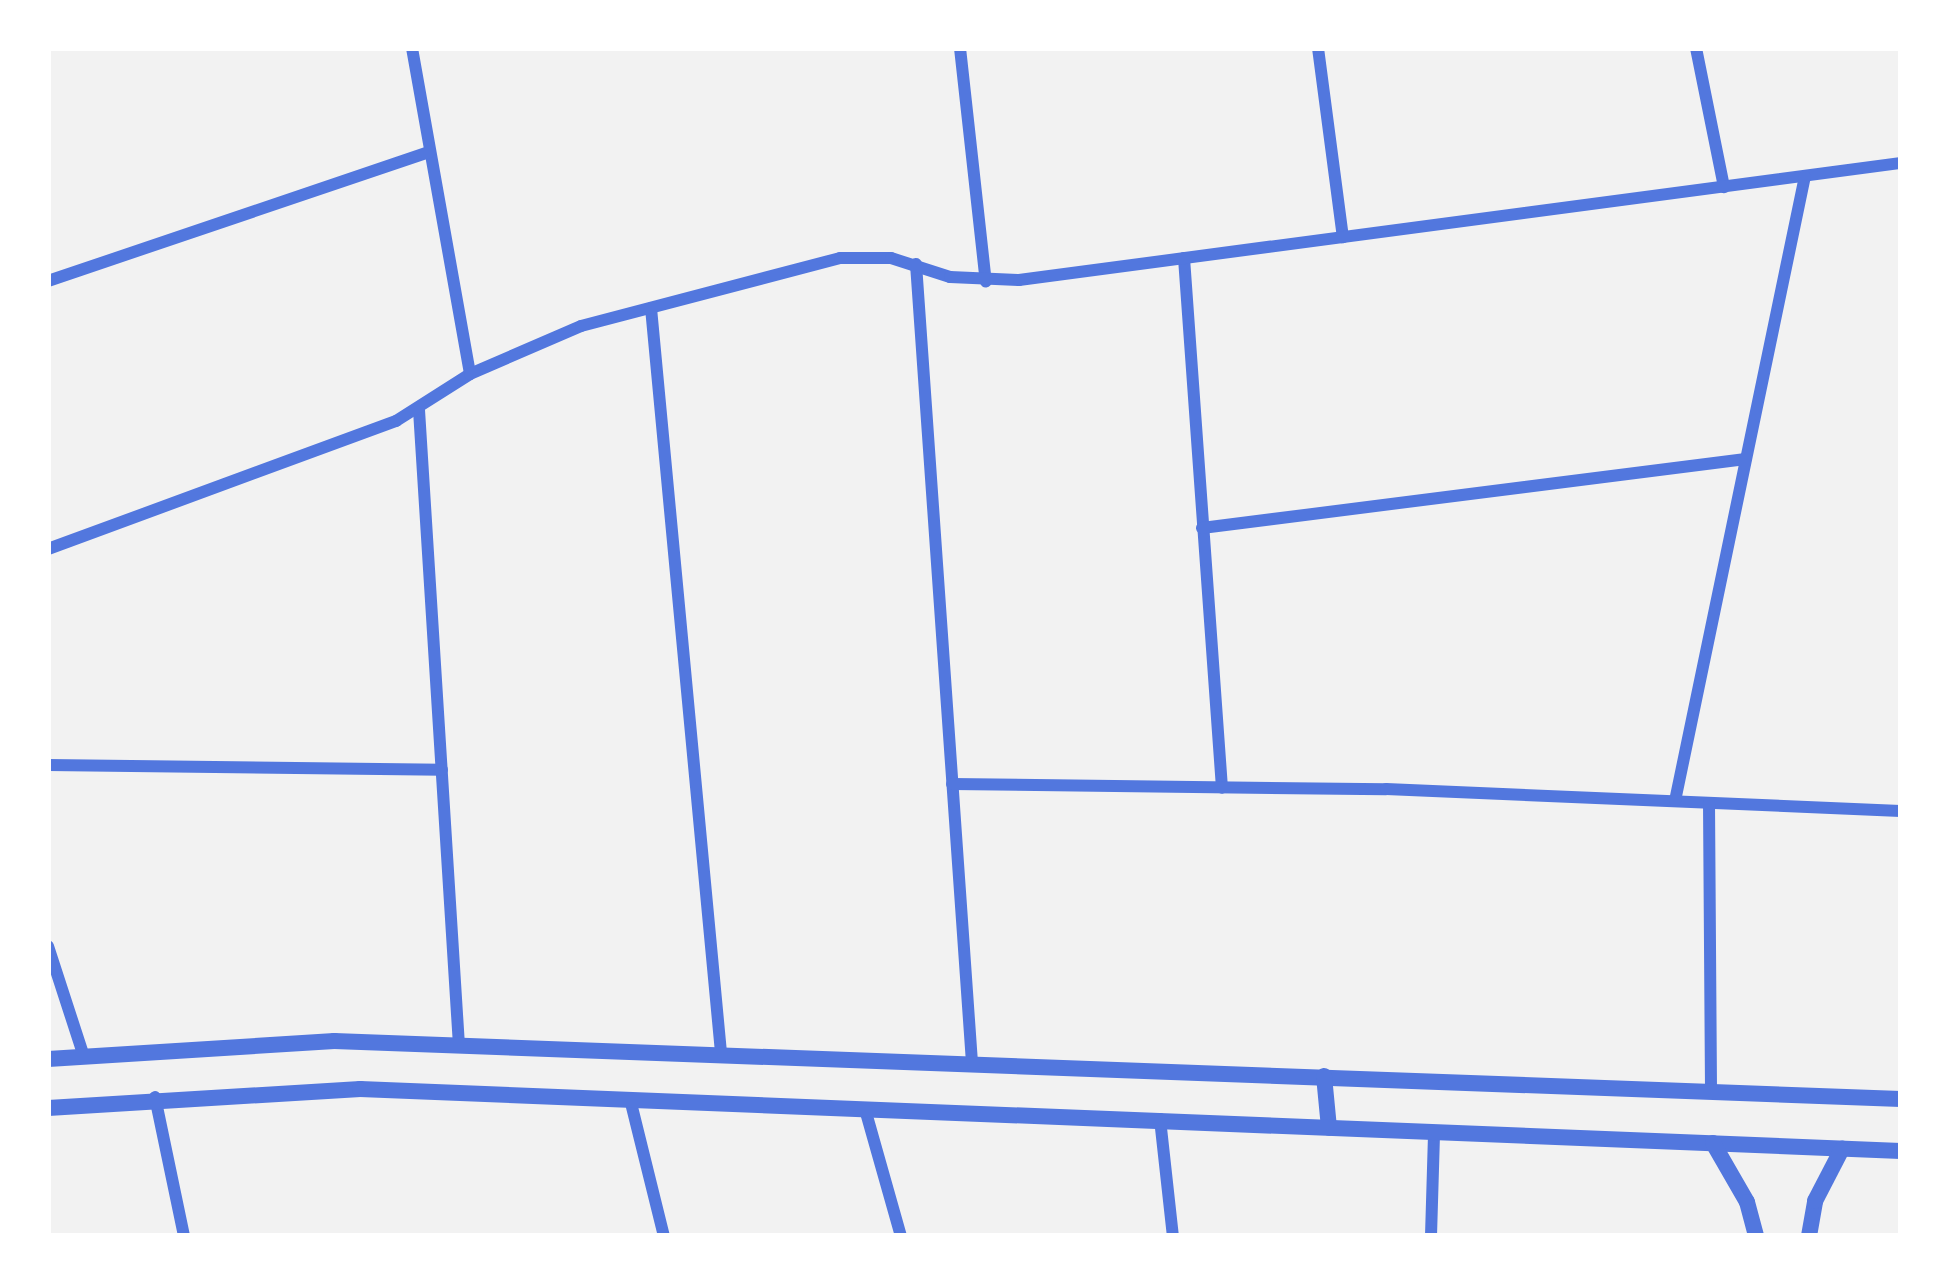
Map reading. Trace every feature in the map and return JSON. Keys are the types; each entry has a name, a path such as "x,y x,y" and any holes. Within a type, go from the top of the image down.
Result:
{"street":[{"path":"412,48 470,374"},
{"path":"960,48 986,282"},
{"path":"1318,48 1343,237"},
{"path":"1696,48 1724,187"},
{"path":"48,281 430,152"},
{"path":"48,549 419,410 470,374 580,326 840,258 916,264 986,282 1901,163"},
{"path":"1675,801 1805,176"},
{"path":"1184,259 1222,788"},
{"path":"916,264 972,1062"},
{"path":"651,308 721,1052"},
{"path":"419,410 459,1045"},
{"path":"1202,528 1746,459"},
{"path":"48,765 442,770"},
{"path":"952,784 1675,801 1901,812"},
{"path":"1709,803 1711,1092"},
{"path":"48,946 83,1054"},
{"path":"48,1059 229,1043 459,1045 1901,1100"},
{"path":"1324,1076 1329,1128"},
{"path":"48,1108 155,1095 360,1089 1901,1151"},
{"path":"155,1095 184,1236"},
{"path":"629,1099 664,1236"},
{"path":"865,1108 901,1236"},
{"path":"1160,1119 1173,1236"},
{"path":"1431,1236 1434,1132"},
{"path":"1713,1144 1747,1202 1756,1236"},
{"path":"1809,1236 1815,1201 1842,1149"}]}
